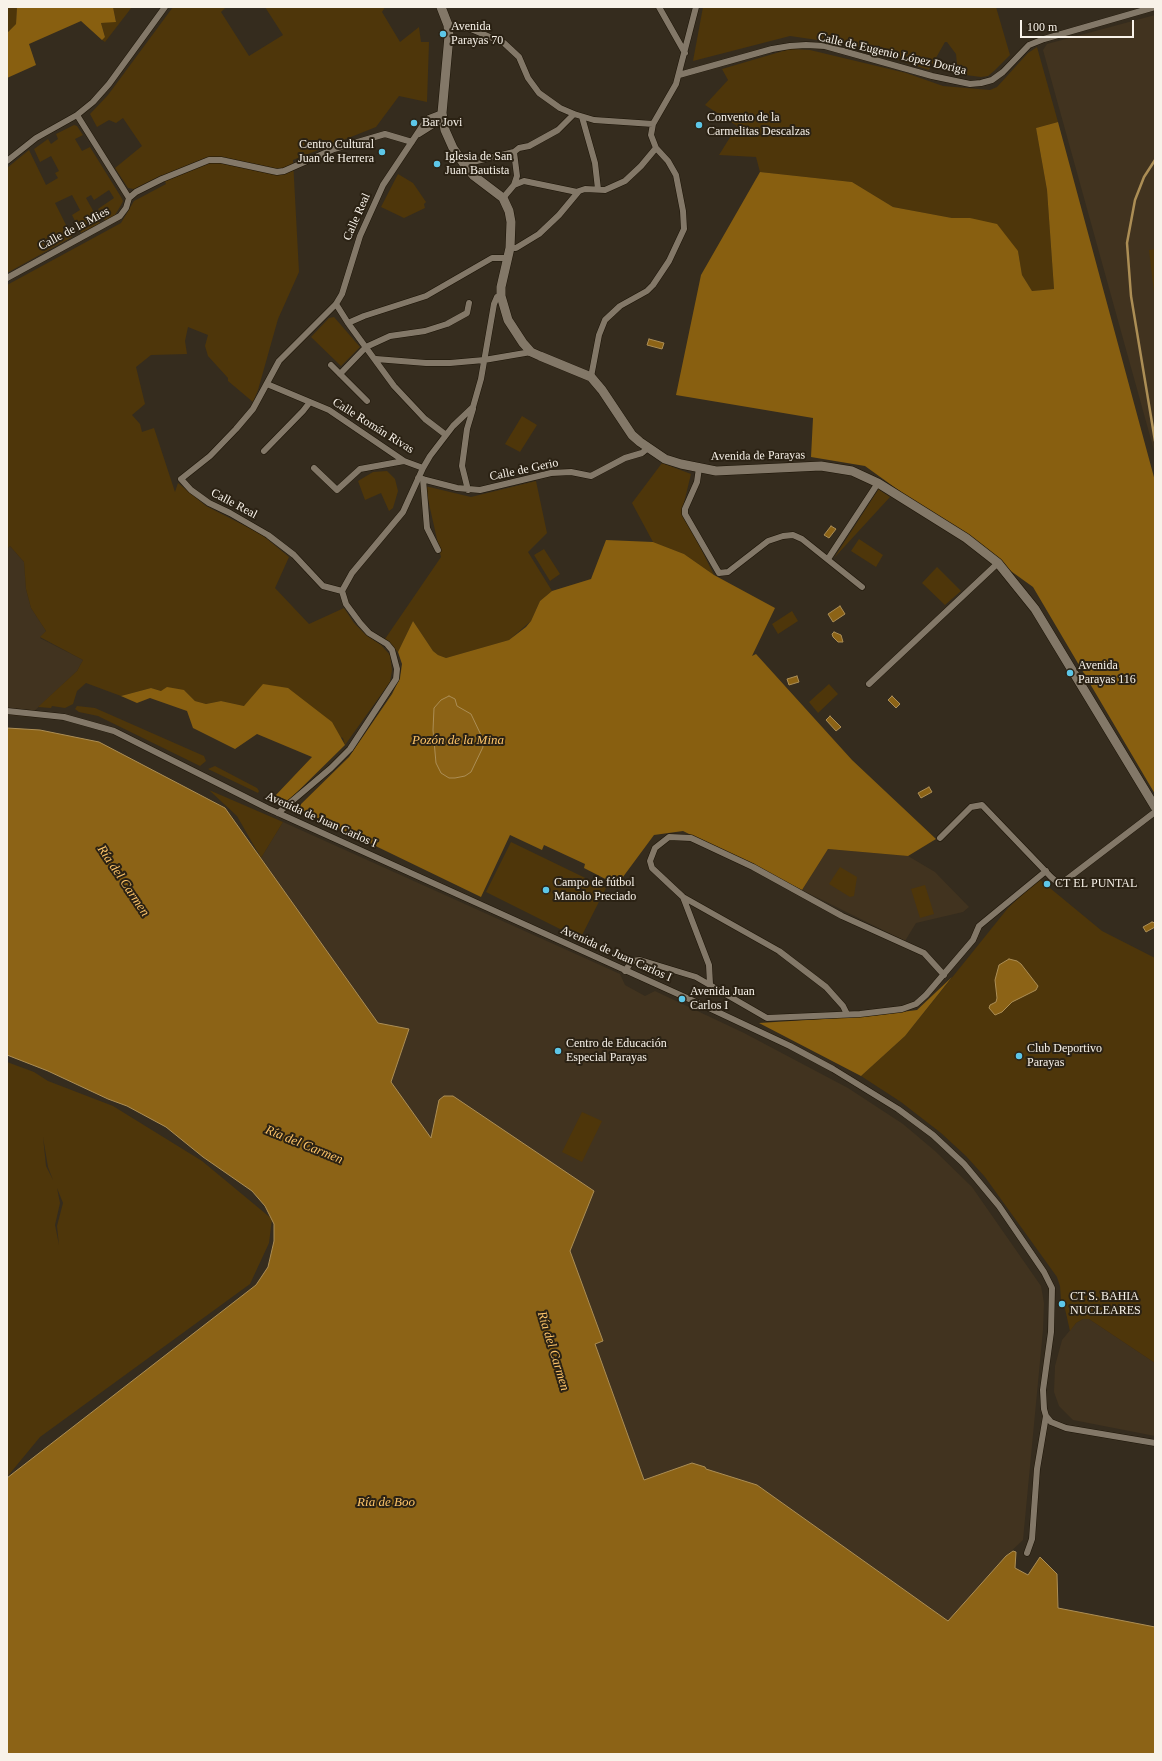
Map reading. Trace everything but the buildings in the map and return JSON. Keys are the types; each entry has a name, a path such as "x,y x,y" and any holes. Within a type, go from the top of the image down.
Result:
{"street":[{"path":"7,161 36,138 77,115 109,84 165,7"},
{"path":"442,7 448,25 449,36 442,115 447,134 453,148 474,176 503,198 514,185 519,182 529,181 577,192 585,189 611,188 625,181 641,166 656,148"},
{"path":"659,7 685,53"},
{"path":"591,377 599,336 605,320 620,306 644,293 653,285 669,261 684,229 683,211 676,175 668,161 656,148 652,136 653,124 672,94 679,75 696,7"},
{"name":"Calle de Eugenio López Doriga","path":"679,75 772,50 790,46 806,45 825,46 932,76 970,84 982,83 998,76 1029,45 1155,7"},
{"path":"448,25 471,29 504,43 519,57 528,78 539,93 560,108 582,117 616,122 653,124"},
{"path":"464,164 514,152 519,148 529,146 566,125 574,114"},
{"path":"77,115 128,198 136,192 162,179 209,160 221,160 277,172 284,171 334,149 385,134 412,142"},
{"name":"Calle Real","path":"418,135 432,126 442,115"},
{"name":"Calle Real","path":"342,591 323,586 294,555 268,535 230,513 209,504 191,490 181,479 210,456 236,430 253,409 279,361 336,304 342,294 352,256 374,204 392,170 429,118 442,115"},
{"path":"582,117 592,151 599,183 598,189"},
{"path":"432,126 437,127 447,134"},
{"path":"514,152 517,176 514,185"},
{"path":"510,248 516,248 539,234 568,205 577,192"},
{"name":"Calle de la Mies","path":"7,278 120,216 126,208 128,198"},
{"name":"Avenida de Parayas","path":"503,198 512,222 510,248 501,296 508,320 516,335 531,352 591,377 602,390 632,435 665,458 699,468 728,471 820,466 852,471 878,483 966,538 998,563 1035,609 1155,807"},
{"path":"348,323 364,316 426,296 492,258 507,258"},
{"path":"468,490 462,466 467,429 484,360 494,304 497,297 501,296"},
{"path":"340,374 366,347 390,336 424,331 447,324 467,313 469,303"},
{"path":"336,304 394,386 413,407 446,435"},
{"path":"376,359 426,363 450,363 484,360 531,352"},
{"path":"331,365 367,401"},
{"name":"Calle Román Rivas","path":"267,384 329,410 404,461 423,468"},
{"path":"264,452 303,412 310,402"},
{"path":"438,550 427,528 421,479 423,468 446,435 473,407"},
{"name":"Calle de Gerio","path":"421,479 468,490 480,490 551,473 572,472 591,476 625,458 642,453 649,448"},
{"path":"314,468 337,490 360,469 404,461"},
{"path":"699,468 697,482 687,504 685,514 719,573 728,572 768,541 789,535 802,539 862,587"},
{"path":"278,813 331,768 350,749 396,678 398,669 392,650 387,644 369,633 360,623 346,604 342,591 352,573 403,512 421,479"},
{"path":"828,559 878,483"},
{"path":"869,684 998,563"},
{"name":"Avenida de Juan Carlos I","path":"7,711 64,717 114,731 278,813 624,971 709,1008 833,1069 898,1109 933,1135 964,1164 999,1206 1044,1272 1052,1288 1051,1332 1044,1390 1044,1409 1046,1416 1037,1469 1032,1539 1027,1553"},
{"path":"940,838 971,807 982,805 1058,883 1067,881 1155,812"},
{"path":"847,1014 826,987 779,951 683,897 651,865 651,856 655,848 669,837 691,838 753,867 842,916 924,953 944,975"},
{"path":"624,971 632,961 640,960 696,977 767,1018 887,1011 909,1006 926,995 944,975 972,940 979,926 1046,871"},
{"path":"683,897 709,966 710,984"},
{"path":"1046,1416 1051,1422 1066,1428 1155,1443"}],"shaded area":[{"path":"7,7 17,7 16,24 7,33"},
{"path":"17,7 113,7 116,22 101,23 105,37 102,40 81,21 29,44 36,65 7,78 7,33 16,24"},
{"path":"113,7 132,7 105,42 102,40 105,36 101,23 116,21"},
{"path":"173,7 226,7 221,12 249,56 283,35 265,7 385,7 382,12 400,42 419,27 421,42 429,42 427,102 399,96 376,127 293,160 299,272 278,319 258,390 253,402 228,381 228,378 208,356 205,346 208,335 188,327 185,341 187,354 151,355 136,367 145,404 132,415 140,424 142,432 154,428 175,492 178,483 206,506 261,534 289,557 275,588 309,624 344,608 354,623 366,635 381,645 390,655 392,670 390,682 345,745 343,738 244,706 221,701 206,704 195,701 184,690 161,691 151,688 121,696 86,683 77,691 73,704 65,708 52,706 51,708 38,707 77,671 83,660 40,637 46,631 31,608 26,589 24,562 10,546 7,549 7,285 121,223 134,201 166,184 162,175 134,189 128,188 115,168 142,146 123,118 116,123 109,120 97,127 90,114 108,95"},
{"path":"703,7 996,7 1010,55 988,76 981,77 958,74 956,54 947,42 945,42 929,70 852,45 790,36 693,61"},
{"path":"1155,15 1155,454 1043,50 1047,44"},
{"path":"1037,47 1058,122 1036,128 1047,190 1054,289 1032,291 1022,275 1018,251 970,218 952,218 893,207 852,182 760,172 756,157 719,155 737,126 705,105 728,80 722,69 790,49 810,50 906,73 943,86 990,90 997,87 1028,53"},
{"path":"1058,122 1155,481 1155,794 1033,587 865,466 811,457 813,418 676,395 701,275 760,172 852,182 893,207 952,218 970,218 997,224 1018,251 1022,275 1032,291 1054,289 1047,190 1036,128"},
{"path":"74,125 77,126 83,135 75,139 82,151 90,147 123,201 115,215 105,221 98,209 114,198 109,190 94,200 91,195 86,198 100,223 81,233 72,215 80,210 72,195 55,203 72,237 7,273 7,168 29,150 46,185 58,178 55,173 59,171 51,156 40,162 34,149 48,139 51,144 58,139 56,134"},
{"path":"398,174 413,183 426,202 424,204 425,208 404,218 381,207"},
{"path":"1155,249 1155,301 1149,250"},
{"path":"334,317 360,347 341,366 311,337 329,318"},
{"path":"522,416 537,425 520,452 505,444"},
{"path":"662,463 691,474 682,511 714,575 684,554 653,542 632,503"},
{"path":"387,471 395,479 398,491 393,508 389,511 381,493 365,500 358,481 373,472"},
{"path":"536,481 547,533 528,552 552,591 540,601 531,621 509,640 446,658 433,651 413,621 398,652 385,639 441,557 425,486 471,497"},
{"path":"878,490 890,497 834,558"},
{"path":"859,539 883,555 876,567 851,551"},
{"path":"606,540 653,542 684,554 714,575 775,608 752,656 756,654 852,760 936,839 908,856 828,849 802,890 683,831 654,835 617,885 584,868 585,864 544,845 542,850 510,835 481,897 297,808 349,757 392,694 400,678 402,664 398,652 413,621 433,651 446,658 509,640 526,627 531,621 540,601 552,591 591,579"},
{"path":"10,546 24,562 26,589 31,608 46,631 40,638 83,660 77,671 28,717 7,715 7,549"},
{"path":"544,549 560,574 550,581 534,555"},
{"path":"937,567 961,591 945,605 922,583"},
{"path":"792,611 798,621 778,634 772,624"},
{"path":"263,684 288,688 332,722 345,745 288,801 275,796 312,757 257,734 235,749 193,728 187,711 150,698 137,703 121,696 151,688 161,691 167,687 184,690 195,701 206,704 221,701 244,706"},
{"path":"829,684 838,694 818,713 809,702"},
{"path":"77,706 95,708 204,756 206,761 200,766 98,716 79,712 75,709"},
{"path":"215,766 257,788 259,791 258,793 208,769"},
{"path":"209,790 283,822 261,858 237,816"},
{"path":"283,822 620,974 625,985 645,996 655,991 744,1033 848,1088 903,1124 935,1151 972,1187 1041,1286 1044,1303 1043,1330 1023,1540 1006,1556 948,1621 757,1485 692,1463 644,1480 595,1344 603,1341 570,1251 594,1191 439,1100 431,1139 391,1082 409,1029 378,1023 261,858"},
{"name":"Campo de fútbol Manolo Preciado","path":"511,842 606,888 580,939 486,892"},
{"path":"828,849 908,856 935,872 969,907 963,912 916,923 905,941 802,890"},
{"path":"840,867 857,877 854,896 850,897 829,884"},
{"name":"Club Deportivo Parayas","path":"1039,879 1102,931 1155,958 1155,1363 1089,1319 1083,1319 1076,1323 1070,1331 1063,1300 1061,1300 1060,1286 1057,1277 985,1177 966,1156 941,1133 901,1102 861,1076 905,1036 1008,908"},
{"path":"925,885 934,914 920,918 911,889"},
{"path":"952,977 905,1036 861,1076 759,1023 871,1016 917,1010"},
{"path":"7,1062 34,1072 48,1081 113,1106 202,1161 272,1219 269,1243 250,1284 40,1437 7,1477","holes":["43,1137 48,1167 53,1180 46,1166","57,1188 63,1203 57,1226 59,1245 55,1225 60,1203"]},
{"path":"582,1112 602,1121 582,1162 562,1152"},
{"path":"1083,1319 1089,1319 1155,1363 1155,1436 1073,1420 1059,1406 1054,1392 1055,1366 1062,1340 1076,1323"}],"water":[{"path":"649,339 664,343 662,349 647,345"},
{"path":"831,526 836,529 829,538 824,535"},
{"path":"840,606 845,614 833,622 828,614"},
{"path":"834,632 841,635 843,642 838,642 833,637 832,634"},
{"path":"797,676 799,682 789,685 787,679"},
{"name":"Pozón de la Mina","path":"449,696 455,699 457,706 471,714 481,735 483,747 471,772 465,776 455,778 449,778 441,773 436,763 433,730 434,708 441,700"},
{"path":"892,696 900,704 896,708 888,700"},
{"path":"830,716 841,727 836,731 826,720"},
{"name":"Ría de Boo","path":"7,728 40,730 99,742 225,808 378,1023 409,1029 391,1082 431,1138 439,1100 444,1096 453,1096 594,1191 570,1251 603,1341 595,1344 644,1480 692,1463 757,1485 948,1621 1006,1556 1013,1551 1016,1552 1015,1568 1028,1575 1040,1557 1057,1574 1058,1608 1155,1627 1155,1754 7,1754 7,1478 256,1285 268,1267 274,1241 274,1224 265,1206 252,1191 203,1157 166,1127 127,1106 108,1099 48,1071 7,1055"},
{"path":"929,787 932,792 921,798 918,793"},
{"path":"1152,922 1155,923 1155,927 1146,932 1143,927"},
{"path":"1009,959 1017,961 1021,964 1038,986 1036,990 1012,1002 1002,1012 995,1015 989,1008 990,1005 996,1002 997,998 995,980 999,965"}],"waterway":[{"path":"1155,160 1144,177 1135,200 1127,243 1131,296 1155,441"}],"place":[{"name":"Avenida Parayas 70","path":"443,34"},
{"name":"Bar Jovi","path":"414,123"},
{"name":"Convento de la Carmelitas Descalzas","path":"699,125"},
{"name":"Centro Cultural Juan de Herrera","path":"382,152"},
{"name":"Iglesia de San Juan Bautista","path":"437,164"},
{"name":"Avenida Parayas 116","path":"1070,673"},
{"name":"CT EL PUNTAL","path":"1047,884"},
{"name":"Campo de fútbol Manolo Preciado","path":"546,890"},
{"name":"Avenida Juan Carlos I","path":"682,999"},
{"name":"Centro de Educación Especial Parayas","path":"558,1051"},
{"name":"Club Deportivo Parayas","path":"1019,1056"},
{"name":"CT S. BAHIA NUCLEARES","path":"1062,1304"}],"water label":[{"name":"Ría del Carmen","path":"123,881"},
{"name":"Ría del Carmen","path":"304,1145"},
{"name":"Ría del Carmen","path":"553,1351"}]}
